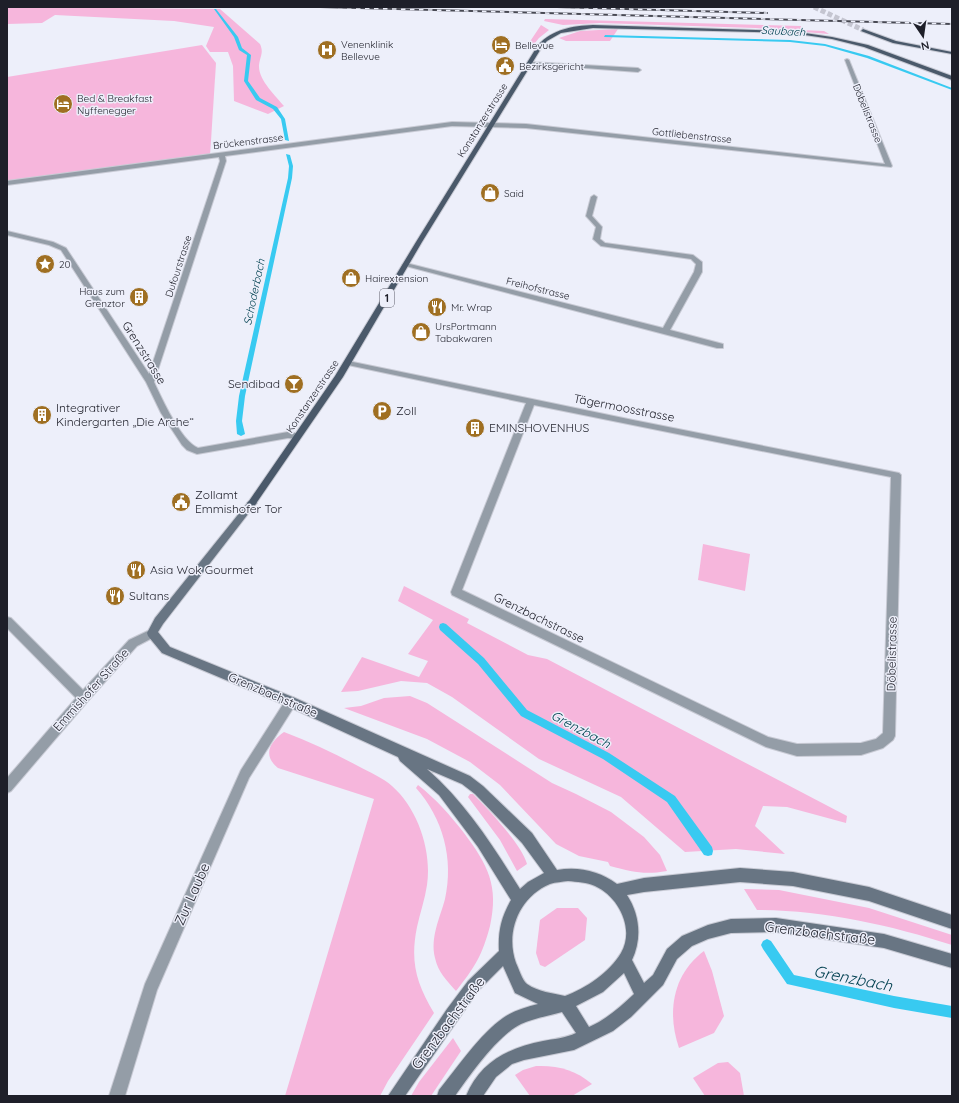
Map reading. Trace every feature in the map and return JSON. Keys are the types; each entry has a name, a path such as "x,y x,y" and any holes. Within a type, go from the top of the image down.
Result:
{"main road":[{"name":"Konstanzerstrasse","path":"152,633 158,621 252,503 348,363 406,265 546,38 564,30 580,27 622,26 791,32 832,38 859,44 952,78"},
{"path":"863,30 895,42 952,53"},
{"name":"Grenzbachstraße","path":"152,633 166,650 291,702 466,780 479,790 527,838 554,876"},
{"name":"Grenzbachstraße","path":"398,751 443,791 482,842 519,900"},
{"path":"445,1096 477,1054 509,1022 526,1014 565,1003 582,997 598,988 613,975 625,961 633,937 632,922 626,907 616,891 600,880 581,874 554,876 544,879 531,887 519,900 508,927 506,954 510,967 521,988 537,997 565,1003 586,1036"},
{"path":"616,891 644,885 740,875 793,879 869,894 952,922"},
{"name":"Grenzbachstraße","path":"474,1096 491,1072 507,1059 524,1052 574,1042 608,1026 626,1012 658,980 672,954 687,941 708,932 732,926 776,925 884,941 952,961"},
{"name":"Grenzbachstraße","path":"396,1096 473,986 506,954"},
{"path":"625,961 643,996"}],"street":[{"name":"Döbelistrasse","path":"847,60 889,166"},
{"path":"531,63 638,70"},
{"name":"Gottliebenstrasse","path":"492,125 526,126 889,166"},
{"name":"Brückenstrasse","path":"7,183 432,126 492,125"},
{"name":"Dufourstrasse","path":"150,382 223,161 222,154"},
{"path":"594,197 589,216 599,227 596,239 598,242 603,245 693,257 700,263 698,272 665,331"},
{"name":"Grenzstrasse","path":"7,233 51,243 64,249 150,382 165,413 190,448 197,450 288,435 298,436"},
{"name":"Freihofstrasse","path":"406,265 720,346"},
{"name":"Tägermoosstrasse","path":"348,363 531,402 896,475"},
{"name":"Grenzbachstrasse","path":"531,402 456,592 766,742 797,750"},
{"name":"Döbelistrasse","path":"797,750 861,749 879,744 889,736 896,475"},
{"path":"7,621 83,698"},
{"name":"Emmishofer Straße","path":"7,787 83,698 134,643 152,633"},
{"name":"Zur Laube","path":"117,1096 150,989 245,774 291,702"}],"shaded area":[{"path":"7,7 220,9 260,44 262,52 259,71 264,82 284,106 268,114 234,101 233,66 228,52 210,52 206,46 214,27 174,21 55,15 42,23 7,24"},
{"path":"545,19 801,26 800,30 824,31 829,34 755,28 600,23 563,25 544,21"},
{"path":"541,25 549,30 539,38 530,49 525,49"},
{"path":"618,29 610,41 566,41 559,38 580,31"},
{"path":"202,45 216,63 210,156 7,181 7,77"},
{"path":"703,544 750,554 745,591 698,580"},
{"path":"404,586 469,619 467,623 528,655 547,659 847,816 846,823 787,807 763,806 755,826 785,854 736,849 685,852 621,797 539,759 452,697 427,683 401,681 358,691 341,692 362,657 419,677 428,661 408,654 433,620 398,601"},
{"path":"410,696 427,703 552,783 611,812 644,837 660,855 667,871 645,873 632,871 610,866 608,862 579,856 556,844 500,785 470,762 427,739 344,708 361,706 384,698"},
{"path":"284,732 331,752 376,775 392,786 401,795 416,818 425,845 428,872 427,885 417,927 414,951 416,972 419,982 434,1013 388,1081 380,1096 285,1096 374,799 278,768 273,763 269,754 272,744"},
{"path":"418,785 431,796 459,826 485,866 492,887 492,912 490,926 484,945 473,968 456,991 446,980 436,963 434,950 438,920 445,899 448,869 447,854 439,826 433,812 416,788"},
{"path":"470,794 473,794 512,837 524,856 527,864 517,871 500,840 468,797"},
{"path":"744,889 779,890 869,908 952,935 952,945 905,931 856,920 806,913 757,910"},
{"path":"557,908 578,908 587,918 585,940 545,967 540,965 536,953 540,920"},
{"path":"704,951 712,971 724,1016 714,1033 679,1048 673,1021 675,995 685,971"},
{"path":"453,1038 461,1051 431,1096 411,1096 419,1082"},
{"path":"728,1062 740,1073 744,1096 705,1096 693,1078 718,1063"},
{"path":"536,1066 551,1066 566,1069 586,1079 592,1084 572,1096 530,1096 515,1075 523,1070"}],"waterway":[{"name":"Schoderbach","path":"215,10 236,37 240,49 249,55 246,81 258,99 275,108 283,119 287,140"},
{"name":"Saubach","path":"605,36 790,41 825,45 868,57 952,89"},
{"name":"Schoderbach","path":"241,434 239,421 242,396 290,178 291,166 288,155"},
{"name":"Grenzbach","path":"443,627 481,661 524,713 606,756 671,799 708,851"},
{"name":"Grenzbach","path":"767,945 791,980 894,1002 952,1012"}],"tunnel":[{"path":"814,7 863,30"}],"railway":[{"path":"320,7 952,24"},
{"path":"557,7 767,13"}],"place":[{"name":"Bellevue","path":"501,45"},
{"name":"Venenklinik Bellevue","path":"327,50"},
{"name":"Bezirksgericht","path":"505,66"},
{"name":"Bed & Breakfast Nyffenegger","path":"63,104"},
{"name":"Said","path":"490,193"},
{"name":"20","path":"45,264"},
{"name":"Hairextension","path":"351,278"},
{"name":"Haus zum Grenztor","path":"139,297"},
{"name":"Mr. Wrap","path":"437,307"},
{"name":"UrsPortmann Tabakwaren","path":"421,332"},
{"name":"Sendibad","path":"294,384"},
{"name":"Zoll","path":"382,411"},
{"name":"Integrativer Kindergarten „Die Arche“","path":"42,415"},
{"name":"EMINSHOVENHUS","path":"475,428"},
{"name":"Zollamt Emmishofer Tor","path":"181,502"},
{"name":"Asia Wok Gourmet","path":"136,570"},
{"name":"Sultans","path":"115,596"}]}
